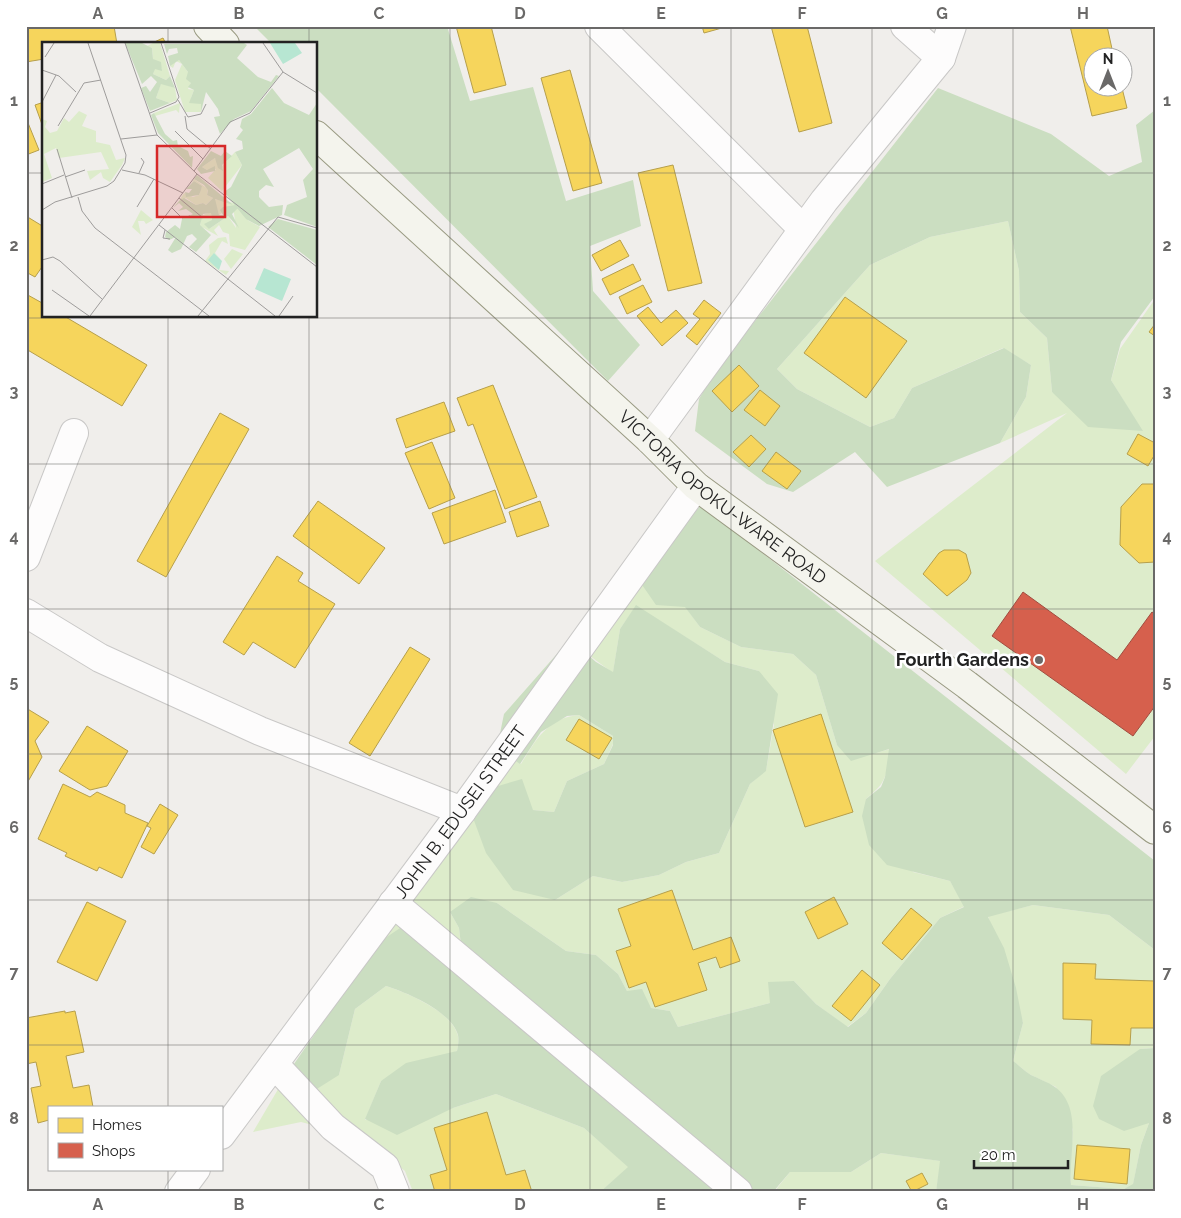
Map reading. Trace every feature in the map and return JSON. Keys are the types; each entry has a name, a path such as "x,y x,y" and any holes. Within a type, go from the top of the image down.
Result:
{"main road":[{"path":"208,26 224,42"},
{"name":"VICTORIA OPOKU-WARE ROAD","path":"318,137 650,440 696,486 967,685 1155,830"}],"street":[{"path":"599,26 803,229"},
{"path":"905,26 941,58"},
{"path":"650,440 824,201 941,58 952,26"},
{"path":"26,557 74,433"},
{"name":"JOHN B. EDUSEI STREET","path":"222,1134 462,811 696,486"},
{"path":"26,613 100,658 260,731 462,811"},
{"path":"393,903 738,1192"},
{"path":"274,1064 333,1127 385,1167 395,1192"},
{"path":"179,1192 195,1170"}],"green space":[{"path":"254,26 447,26 470,101 533,87 566,201 633,180 641,226 590,246 593,291 640,345 608,381 318,90 318,42 270,42"},
{"path":"938,88 1051,134 1109,176 1142,162 1136,125 1155,110 1155,296 1121,342 1111,380 1143,431 1088,427 1052,392 1047,338 1020,312 1019,271 1008,221 930,237 870,265 777,369 797,389 870,427 894,418 912,388 1004,348 1031,365 1026,397 1000,443 887,487 855,452 793,492 767,484 695,431 699,399 715,372"},
{"path":"1008,221 1019,271 1020,312 1047,338 1052,392 1142,431 1111,380 1120,349 1155,299 1155,736 1126,774 875,561 1067,413 1000,443 1026,397 1031,365 1003,348 912,388 894,418 870,427 797,389 777,369 870,265 930,237"},
{"path":"701,505 1155,861 1155,950 1109,915 1033,905 988,917 1004,948 1016,988 1023,1023 1013,1061 1026,1072 1055,1087 1064,1096 1069,1107 1073,1132 1071,1185 1124,1189 1133,1184 1141,1145 1149,1123 1124,1131 1099,1119 1093,1106 1101,1076 1140,1049 1155,1048 1155,1192 936,1192 940,1161 881,1153 851,1172 790,1172 773,1192 600,1192 628,1167 584,1128 496,1094 453,1108 397,1135 365,1119 381,1081 406,1063 457,1051 458,1048 458,1035 454,1026 447,1018 417,998 386,986 355,1009 339,1075 312,1092 287,1074 378,943 403,926 461,945 459,928 450,912 471,897 497,903 566,951 596,955 618,974 627,991 642,989 651,1008 670,1011 678,1027 770,1003 768,982 794,981 816,1004 848,1027 866,1013 890,979 940,918 964,907 950,881 887,865 869,845 862,816 866,799 881,787 885,777 889,749 851,761 837,745 816,675 793,654 741,647 700,627 685,607 656,605 638,579"},
{"path":"638,579 685,606 700,627 741,647 793,654 816,675 837,745 872,754 890,749 885,777 866,799 913,872 950,881 965,906 940,918 890,979 866,1013 847,1027 816,1004 794,981 770,1003 678,1027 670,1011 651,1008 627,991 618,974 596,955 566,951 497,903 450,912 459,928 461,946 378,943 472,815 555,900 593,876 622,882 659,875 686,862 719,853 750,784 766,770 774,725 759,671 725,662 636,606 620,629 613,673 586,653"},
{"path":"636,605 725,662 759,671 778,694 766,771 750,784 719,853 686,862 659,875 622,882 593,876 555,900 513,890 486,853 472,815 488,789 522,779 533,810 554,812 567,781 604,764 613,745 613,736 579,715 567,716 541,732 520,764 497,748 504,714 570,639 596,662 613,672 620,629"},
{"path":"579,715 613,736 613,744 604,764 567,781 554,812 533,810 488,789 511,758 521,764 538,739 551,725 568,717"},
{"path":"1033,905 1109,915 1155,950 1155,1048 1140,1049 1149,1123 1141,1145 1133,1185 1124,1189 1071,1185 1070,1169 1073,1130 1056,1087 1029,1074 1013,1061 1023,1023 988,916"},
{"path":"386,986 416,998 438,1011 454,1027 458,1036 458,1048 457,1051 381,1081 365,1120 453,1108 496,1094 584,1128 629,1167 600,1192 413,1192 405,1171 363,1138 301,1122 253,1132 287,1074 339,1075 355,1009"},
{"path":"881,1153 941,1161 936,1192 774,1192 790,1172 851,1172"}],"building: Homes":[{"path":"26,26 114,26 117,42 42,42 42,59 26,62"},
{"path":"456,26 491,26 506,85 474,93"},
{"path":"702,26 729,26 704,33"},
{"path":"771,26 807,26 832,123 799,132"},
{"path":"1070,26 1107,26 1112,48 1084,48 1084,83"},
{"path":"163,38 165,42 154,42"},
{"path":"570,70 602,183 573,191 541,78"},
{"path":"1088,98 1124,98 1127,108 1092,116"},
{"path":"42,103 42,124 35,105"},
{"path":"26,118 39,150 26,155"},
{"path":"673,165 702,283 668,291 638,173"},
{"path":"26,216 42,226 42,267 35,277 26,272"},
{"path":"620,240 629,256 601,271 592,255"},
{"path":"633,264 641,280 610,295 602,279"},
{"path":"643,285 652,302 627,314 619,297"},
{"path":"26,294 42,303 42,318 67,318 147,365 122,406 26,349"},
{"path":"845,297 907,341 866,398 804,353"},
{"path":"704,300 721,313 697,345 686,336 700,319 693,314"},
{"path":"648,307 661,323 676,310 688,323 662,346 637,316"},
{"path":"1155,324 1155,336 1149,332"},
{"path":"739,365 759,386 732,412 712,391"},
{"path":"493,385 537,497 505,509 473,424 468,426 457,398"},
{"path":"760,390 780,406 765,426 744,410"},
{"path":"444,402 455,431 406,448 396,419"},
{"path":"220,413 249,429 166,577 137,561"},
{"path":"1138,434 1155,443 1155,454 1148,466 1127,454"},
{"path":"751,435 766,449 749,467 733,452"},
{"path":"432,442 455,498 429,509 405,453"},
{"path":"776,452 801,471 787,489 762,471"},
{"path":"1142,484 1155,484 1155,562 1139,563 1120,545 1121,507"},
{"path":"495,490 506,522 444,544 432,513"},
{"path":"318,501 385,548 359,584 293,536"},
{"path":"540,501 549,526 517,537 509,512"},
{"path":"944,550 959,550 966,554 971,573 967,580 947,596 923,574 939,553"},
{"path":"277,556 303,573 298,581 335,604 295,668 253,642 244,655 223,642"},
{"path":"410,647 430,659 370,756 349,743"},
{"path":"26,708 49,722 35,741 42,757 26,785"},
{"path":"821,714 853,812 805,827 773,730"},
{"path":"579,719 612,738 599,759 566,740"},
{"path":"87,726 128,751 107,786 90,790 59,771"},
{"path":"63,784 90,797 97,792 125,805 125,813 148,823 122,878 99,867 97,871 65,856 67,853 38,839"},
{"path":"160,804 178,815 154,854 141,847 151,828 147,826"},
{"path":"672,890 693,950 731,937 740,961 720,968 716,957 698,963 707,990 655,1007 646,982 629,988 616,951 631,946 618,909"},
{"path":"834,897 848,924 818,939 805,912"},
{"path":"87,902 126,921 97,981 57,962"},
{"path":"911,908 932,925 902,960 882,943"},
{"path":"1063,963 1096,964 1095,979 1155,981 1155,1028 1131,1028 1130,1045 1091,1044 1092,1020 1063,1019"},
{"path":"862,970 880,985 851,1021 832,1006"},
{"path":"75,1011 84,1052 66,1056 73,1088 89,1085 93,1106 48,1106 48,1120 38,1123 31,1088 41,1086 36,1062 26,1064 26,1018"},
{"path":"487,1112 506,1175 525,1170 532,1192 435,1192 430,1175 447,1170 434,1128"},
{"path":"1077,1145 1130,1149 1127,1184 1074,1179"},
{"path":"922,1173 928,1184 912,1192 906,1181"}],"building: Shops":[{"path":"1023,592 1117,660 1152,612 1155,614 1155,706 1133,736 992,636"}],"place":[{"name":"Fourth Gardens","path":"1039,660"}]}
